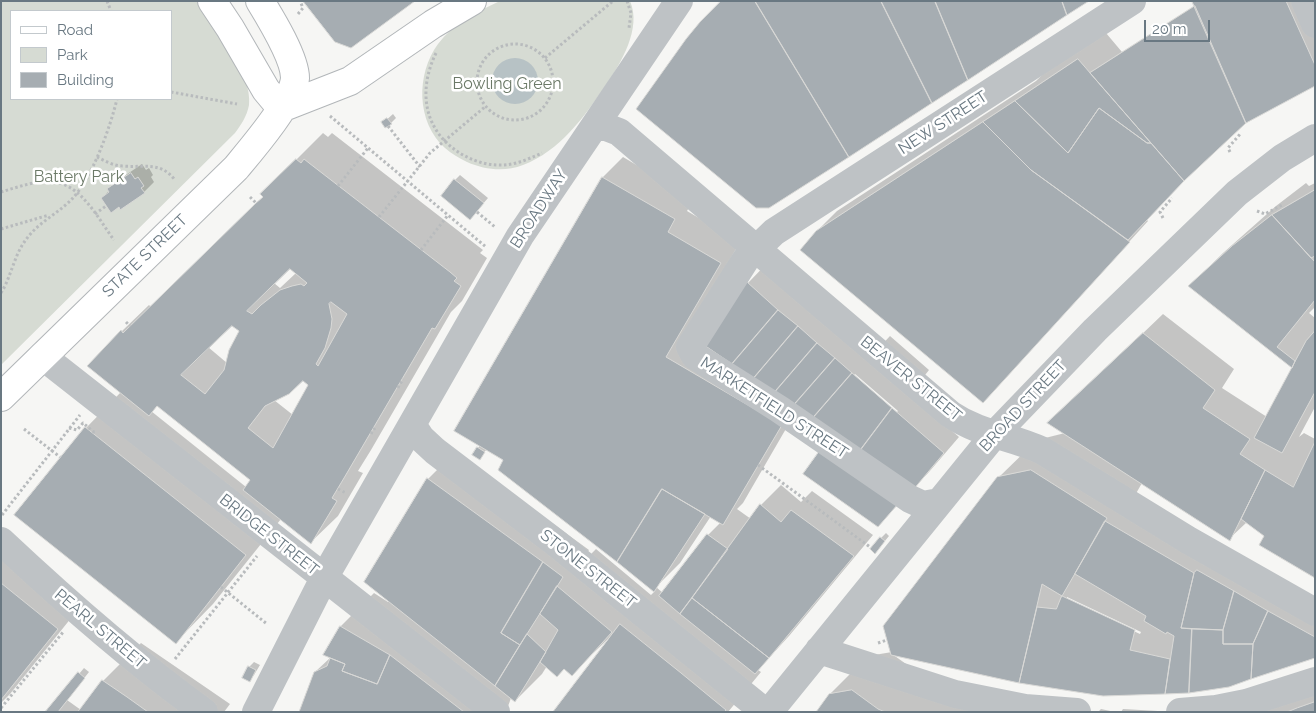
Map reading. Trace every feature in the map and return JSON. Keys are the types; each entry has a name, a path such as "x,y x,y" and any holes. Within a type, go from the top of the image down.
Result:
{"main road":[{"path":"212,1 266,90 281,108 350,81 433,24 472,1"},
{"name":"STATE STREET","path":"1,397 236,168 265,132 281,108 293,87 294,69 277,30 260,1"}],"street":[{"name":"BROADWAY","path":"256,712 324,578 413,426 520,236 679,1"},
{"name":"NEW STREET","path":"756,248 774,232 1132,1"},
{"path":"1305,1 1315,24"},
{"name":"BEAVER STREET","path":"595,127 606,127 619,132 950,414 970,426 1043,450 1196,544 1315,612"},
{"name":"BROAD STREET","path":"769,712 994,435 1095,330 1237,193 1282,158 1315,138"},
{"name":"MARKETFIELD STREET","path":"756,248 741,267 692,342 691,352 779,409 910,499 923,505 939,502"},
{"name":"BRIDGE STREET","path":"42,356 496,712"},
{"name":"STONE STREET","path":"413,426 421,438 435,451 556,543 765,712"},
{"name":"PEARL STREET","path":"2,528 53,590 124,651 204,712"},
{"path":"819,650 955,694 1025,708 1077,712"},
{"path":"1180,712 1216,711 1315,680"}],"path":[{"path":"298,14 303,8 300,1"},
{"path":"545,58 613,1"},
{"path":"627,1 631,13 629,31"},
{"path":"525,44 545,58 551,68 554,79 553,91 548,102 540,111 518,120 495,114 486,106 477,84 478,72 483,61 491,52 501,46 525,44"},
{"path":"437,50 427,80 426,102 432,123 443,140 455,150 488,165 514,164 542,152"},
{"path":"172,92 237,104"},
{"path":"1,293 24,242 30,234 65,206 77,193 96,157 112,118 117,100"},
{"path":"379,218 443,140 486,106"},
{"path":"330,116 487,248"},
{"path":"388,126 420,167"},
{"path":"1230,152 1229,144 1241,133"},
{"path":"338,186 368,148"},
{"path":"96,157 121,166 161,168 169,172 175,180"},
{"path":"1,192 28,184 55,182 67,186 77,193 114,240"},
{"path":"250,197 256,203"},
{"path":"1163,218 1160,212 1172,198"},
{"path":"1257,211 1266,214 1282,205"},
{"path":"95,214 106,206"},
{"path":"477,212 496,227"},
{"path":"1,229 54,213"},
{"path":"421,250 448,215"},
{"path":"126,322 130,326"},
{"path":"398,388 404,379"},
{"path":"2,528 52,451 77,418"},
{"path":"69,428 77,430 84,423 94,432"},
{"path":"371,434 375,428"},
{"path":"24,429 60,457"},
{"path":"758,465 870,546"},
{"path":"338,489 343,491"},
{"path":"175,659 258,555"},
{"path":"221,587 267,624"},
{"path":"1,708 66,629"}],"green space":[{"name":"Battery Park","path":"1,1 198,1 223,37 239,65 249,93 247,113 235,133 1,365"},
{"name":"Bowling Green","path":"500,1 630,1 633,11 632,34 623,56 606,85 580,121 560,142 548,151 523,165 509,169 474,165 445,148 435,137 429,125 424,112 422,98 426,69 438,44 458,24"}],"shaded area":[{"path":"515,58 528,62 534,68 538,81 534,94 528,100 515,104 502,100 496,94 492,81 496,68 502,62"}],"building":[{"path":"303,1 415,1 351,48 335,42"},
{"path":"721,1 755,1 849,157 769,208 756,208 636,109 686,39"},
{"path":"755,1 881,1 932,103 849,157"},
{"path":"881,1 935,1 968,80 932,103"},
{"path":"935,1 1062,1 1067,15 968,80"},
{"path":"1062,1 1089,1 1067,15"},
{"path":"1192,1 1286,1 1315,65 1315,86 1246,123"},
{"path":"1195,6 1246,123 1184,181 1090,73"},
{"path":"1078,59 1151,143 1147,143 1099,108 1068,153 1015,101"},
{"path":"1015,101 1068,153 1099,108 1147,143 1151,143 1184,181 1128,240 1031,170 983,122"},
{"path":"387,118 392,124 385,128 381,122"},
{"path":"983,122 1031,170 1130,242 983,403 800,250 816,231"},
{"path":"296,159 301,163 304,159 450,272 457,278 454,281 461,286 435,329 432,328 332,498 337,501 311,544 243,490 250,480 157,406 149,416 87,366 121,330 123,333 263,197 260,194","holes":["290,269 307,283 304,286 301,284 280,290 252,314 247,311","331,302 347,314 318,366 316,364 325,348 331,328 332,319 329,304","232,326 239,331 229,350 224,370 205,394 181,375","303,381 308,385 273,448 248,428 265,406 289,394"]},
{"path":"131,173 135,179 138,177 144,186 141,188 145,193 120,210 119,207 111,213 101,198 109,192 107,189"},
{"path":"602,177 675,219 668,232 721,263 666,357 782,425 723,525 662,489 617,562 498,470 503,460 454,431"},
{"path":"454,179 484,203 470,220 441,196"},
{"path":"1315,190 1315,256 1311,258 1272,215"},
{"path":"1272,215 1315,262 1315,300 1277,347 1295,361 1292,368 1188,286 1232,246"},
{"path":"747,282 778,310 732,364 704,345"},
{"path":"778,310 798,326 753,379 732,364"},
{"path":"798,326 817,343 774,393 753,379"},
{"path":"1315,331 1315,392 1282,453 1254,438 1306,341"},
{"path":"1143,333 1215,390 1203,408 1250,439 1240,454 1265,470 1230,541 1047,423"},
{"path":"817,343 835,358 793,406 774,393"},
{"path":"835,358 852,373 812,419 793,406"},
{"path":"852,373 892,408 859,452 812,419"},
{"path":"892,408 944,453 913,490 859,452"},
{"path":"85,427 246,555 176,644 14,515"},
{"path":"1315,442 1315,578 1259,545 1264,536 1241,519 1265,470 1293,487"},
{"path":"477,447 485,452 480,460 472,455"},
{"path":"821,449 898,504 878,527 803,474"},
{"path":"1031,470 1107,518 1062,596 1042,584 1019,683 891,655 883,626 997,477"},
{"path":"427,478 543,562 501,633 520,645 495,686 364,582"},
{"path":"662,489 705,514 654,592 617,562"},
{"path":"760,504 781,522 791,510 854,556 769,658 692,598"},
{"path":"1105,521 1194,573 1181,628 1192,629 1189,693 1165,694 1174,636 1167,632 1166,634 1144,621 1146,616 1075,574"},
{"path":"707,534 728,549 680,614 659,596"},
{"path":"880,537 885,541 875,554 870,549"},
{"path":"543,562 563,577 520,645 501,633"},
{"path":"1197,570 1234,591 1223,630 1181,628 1194,573"},
{"path":"1,583 58,629 1,700"},
{"path":"557,586 612,632 572,676 564,669 557,677 540,662 558,630 540,614"},
{"path":"1234,591 1268,611 1253,644 1223,644 1223,630"},
{"path":"1062,596 1135,630 1130,650 1170,659 1165,694 1103,696 1019,683 1037,607 1056,609"},
{"path":"692,598 769,658 755,674 680,614"},
{"path":"1268,611 1315,637 1315,658 1251,679 1253,644"},
{"path":"620,624 726,710 724,712 553,712"},
{"path":"340,626 390,655 377,684 342,671 345,664 323,655"},
{"path":"1192,629 1223,630 1223,644 1253,644 1251,679 1229,687 1189,693"},
{"path":"527,634 546,652 515,702 495,686"},
{"path":"390,655 464,712 299,712 314,672 327,666 330,658 345,664 342,671 377,684"},
{"path":"248,666 256,670 250,682 242,678"},
{"path":"78,672 85,678 58,712 46,711"},
{"path":"102,680 127,697 148,712 78,712"},
{"path":"852,690 885,712 816,712 829,694"},
{"path":"1315,702 1315,712 1287,712 1297,708"}]}
